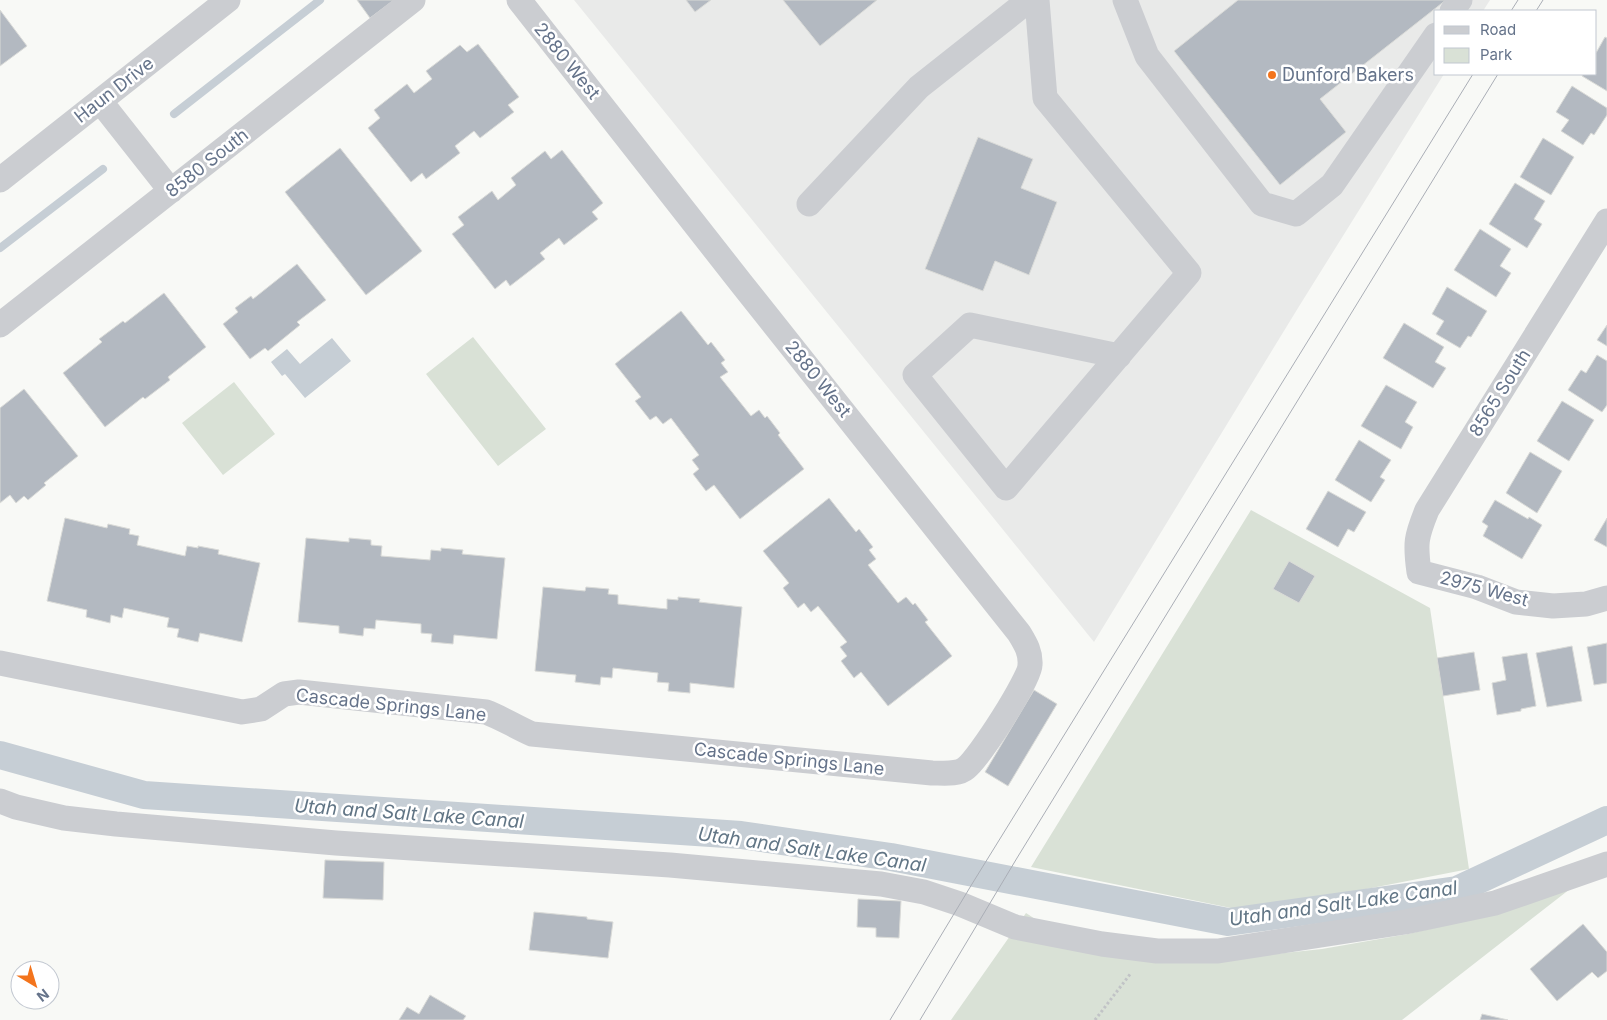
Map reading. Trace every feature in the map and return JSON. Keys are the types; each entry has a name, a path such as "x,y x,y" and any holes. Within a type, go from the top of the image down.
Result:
{"street":[{"name":"Haun Drive","path":"0,180 228,0"},
{"name":"8580 South","path":"0,325 413,0"},
{"name":"2880 West","path":"518,0 1020,633 1029,649 1031,667 1023,684 977,757 965,770"},
{"path":"809,204 919,87 1029,0"},
{"path":"1037,0 1045,98 1189,274 1119,356 1006,488 915,375 970,325 1119,356"},
{"path":"1125,0 1147,56 1262,204 1296,214 1332,185 1434,38"},
{"path":"100,101 171,191"},
{"name":"8565 South","path":"1419,572 1416,549 1418,531 1427,510 1607,221"},
{"name":"2975 West","path":"1419,572 1477,587 1516,602 1553,606 1578,605 1607,598"},
{"name":"Cascade Springs Lane","path":"0,663 242,712 261,709 284,694 300,692 486,712 500,717 513,726 532,734 932,773 951,773 965,770"},
{"path":"0,801 16,807 64,818 116,824 336,842 670,865 881,884 924,892 1015,926 1102,944 1146,950 1218,951 1405,922 1495,903 1607,864"}],"path":[{"path":"1095,1020 1146,950"}],"shaded area":[{"path":"574,0 1490,0 1484,10 1434,10 1434,75 1443,75 1298,308 1094,642"},
{"path":"332,338 351,361 305,398 285,374 282,376 271,362 287,349 300,364"}],"green space":[{"path":"473,337 546,429 498,466 426,374"},
{"path":"234,382 275,434 223,475 182,423"},
{"path":"1251,510 1430,608 1469,869 1351,892 1236,909 1031,867"},
{"path":"1570,889 1402,1020 951,1020 1026,913 1067,940 1245,957 1322,949 1408,934 1480,917"}],"building":[{"path":"357,0 394,0 370,18"},
{"path":"686,0 711,0 695,12"},
{"path":"783,0 877,0 820,46"},
{"name":"Dunford Bakers","path":"1238,0 1446,0 1320,99 1346,132 1280,185 1174,51"},
{"path":"0,10 27,46 0,66"},
{"path":"1605,37 1607,38 1607,91 1582,76 1597,75 1597,51"},
{"path":"478,44 519,97 508,105 514,112 480,138 474,131 455,146 460,153 426,179 422,173 411,182 368,128 380,118 374,110 407,84 414,93 432,79 426,71 460,45 467,52"},
{"path":"1572,86 1607,108 1607,115 1594,135 1591,133 1583,145 1561,131 1569,120 1556,112"},
{"path":"978,137 1033,159 1021,188 1057,202 1029,275 995,261 983,291 925,269"},
{"path":"1543,138 1574,157 1551,195 1520,177"},
{"path":"340,148 422,251 366,295 285,192"},
{"path":"562,150 603,203 592,212 598,219 564,245 559,238 540,253 545,259 510,286 506,280 495,289 452,234 464,225 458,217 492,191 498,200 516,185 511,178 545,151 551,159"},
{"path":"1515,183 1545,201 1534,219 1542,224 1527,248 1489,224"},
{"path":"1480,229 1511,249 1500,266 1511,273 1496,297 1454,270"},
{"path":"297,264 326,300 297,322 300,325 268,351 265,348 250,359 223,324 238,312 235,308 251,296 253,299"},
{"path":"1447,287 1487,311 1471,337 1468,336 1460,348 1436,334 1444,321 1432,314"},
{"path":"164,293 206,347 168,377 170,380 145,399 143,397 105,427 63,373 102,342 99,339 123,321 125,323"},
{"path":"681,311 708,345 711,342 725,360 721,363 728,372 720,377 751,416 759,410 765,418 767,416 780,433 778,435 804,469 740,519 714,485 706,491 693,474 699,469 692,460 699,455 671,418 663,424 656,416 650,420 635,401 641,397 615,364"},
{"path":"1404,323 1444,347 1435,362 1446,368 1433,388 1383,358"},
{"path":"1607,325 1607,346 1597,340"},
{"path":"1597,355 1607,361 1607,405 1602,412 1568,390 1581,370 1586,373"},
{"path":"1386,385 1417,402 1405,422 1413,427 1401,449 1361,426"},
{"path":"24,389 78,456 44,483 46,485 28,500 24,496 16,503 10,495 0,503 0,408"},
{"path":"1562,401 1594,420 1569,461 1537,441"},
{"path":"1359,440 1391,460 1380,477 1385,480 1371,502 1335,480"},
{"path":"1530,452 1562,471 1537,513 1506,493"},
{"path":"1328,491 1366,512 1354,532 1348,529 1338,547 1306,529"},
{"path":"829,498 856,532 859,529 873,547 869,550 876,559 868,565 898,603 906,597 913,605 915,603 928,620 925,622 952,656 888,706 861,672 854,678 841,661 847,656 840,647 847,642 818,606 811,612 804,603 798,608 783,588 789,583 763,551"},
{"path":"1495,500 1542,525 1522,559 1483,536 1488,526 1482,522"},
{"path":"65,518 107,528 108,524 130,529 129,534 139,536 137,545 185,556 187,546 198,548 198,546 219,550 218,554 260,563 242,642 200,633 198,642 177,637 179,629 167,627 169,618 124,608 122,618 111,615 110,623 86,617 87,610 47,601"},
{"path":"1607,518 1607,547 1594,540"},
{"path":"306,538 349,542 349,538 371,540 371,545 382,546 381,556 430,560 431,550 441,551 441,548 463,550 462,554 505,558 497,639 454,635 453,644 431,642 432,634 421,633 421,624 376,620 375,629 364,628 363,636 339,633 339,626 298,622"},
{"path":"1289,561 1315,576 1299,603 1273,589"},
{"path":"543,587 585,591 586,587 609,589 608,594 618,595 618,604 667,609 667,599 678,600 678,597 700,599 699,602 742,607 734,688 690,683 690,693 668,691 669,683 657,682 658,673 613,668 612,678 601,677 600,685 575,682 576,675 535,671"},
{"path":"1607,643 1607,683 1594,685 1587,647"},
{"path":"1572,646 1582,701 1547,707 1536,653"},
{"path":"1474,652 1480,690 1443,696 1437,658"},
{"path":"1527,653 1536,706 1497,715 1492,683 1506,680 1502,657"},
{"path":"1034,690 1057,704 1008,786 985,772"},
{"path":"325,860 384,862 383,900 323,898"},
{"path":"858,899 901,901 899,938 876,937 876,928 857,927"},
{"path":"534,912 587,917 587,919 613,922 608,958 529,950"},
{"path":"1583,924 1607,952 1607,971 1598,978 1592,972 1557,1001 1530,969"},
{"path":"430,995 466,1016 463,1020 399,1020 407,1007 419,1014"},
{"path":"1482,1014 1508,1020 1480,1020"}],"waterway":[{"path":"174,114 320,0"},
{"path":"0,248 103,169"},
{"name":"Utah and Salt Lake Canal","path":"0,755 144,795 741,835 891,857 1228,922 1457,890 1607,820"}],"tram line":[{"path":"1512,10 1518,0"},
{"path":"1537,10 1543,0"},
{"path":"890,1020 972,884 1472,75"},
{"path":"920,1020 1017,858 1497,75"}],"place":[{"name":"Dunford Bakers","path":"1272,75"}]}
